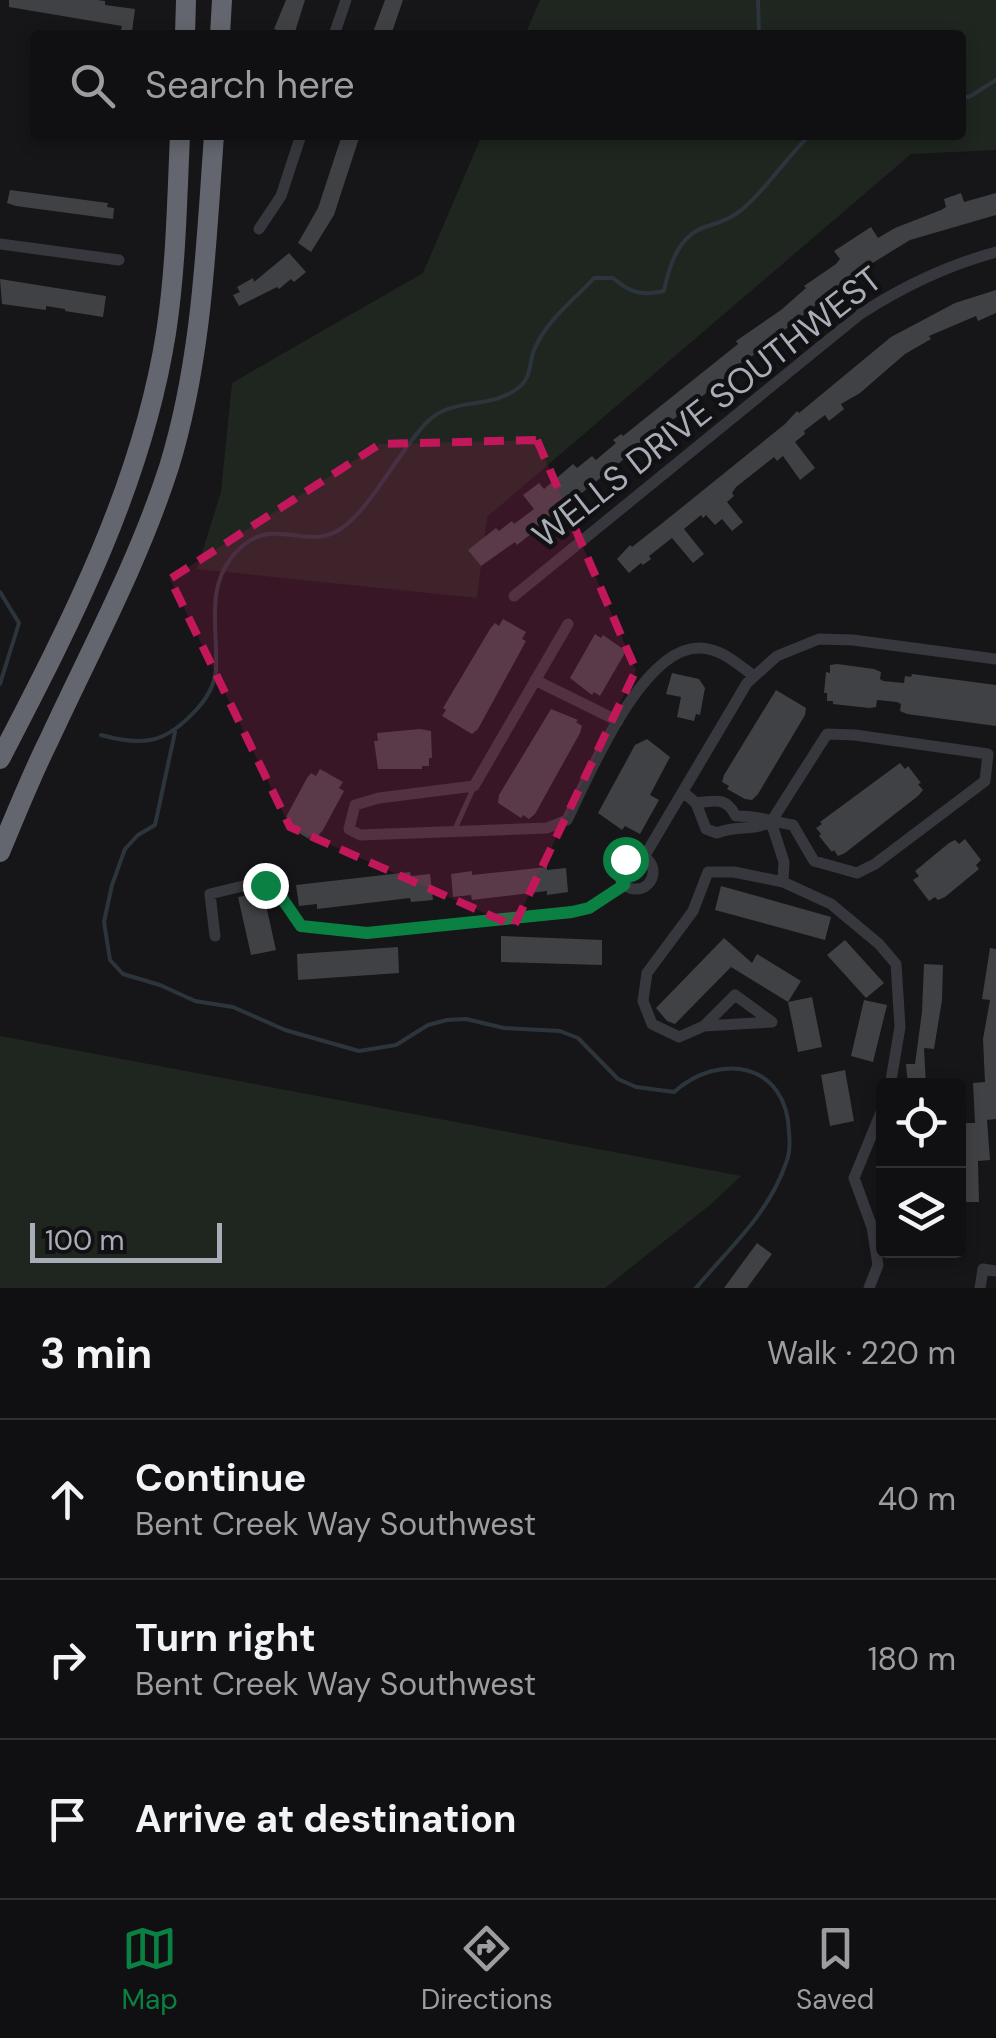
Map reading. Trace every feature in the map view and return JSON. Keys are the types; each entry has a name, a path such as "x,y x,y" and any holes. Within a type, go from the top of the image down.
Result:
{"highway":[{"path":"184,30 186,0"},
{"path":"220,30 222,0"},
{"path":"0,759 95,571 127,485 165,335 174,258 180,140"},
{"path":"0,852 142,547 170,464 188,390 202,303 214,140"}],"street":[{"path":"336,30 346,0"},
{"path":"260,229 281,196 299,140"},
{"path":"0,244 119,260"},
{"name":"WELLS DRIVE SOUTHWEST","path":"514,596 859,315 928,274 996,252"},
{"path":"568,624 474,786 355,805 349,829 360,835 547,828 568,820 618,721 640,688 669,660 683,650 697,648 724,653 754,676"},
{"path":"644,858 754,676 777,656 819,639 996,659"},
{"path":"535,680 618,721"},
{"path":"683,792 734,823 760,828 771,822 827,734 988,754 985,781 875,864 857,873 814,860 794,826 771,822"},
{"path":"701,806 706,829 717,833 734,823"},
{"path":"771,822 784,862 783,882"},
{"path":"215,936 210,894 247,885 275,888 301,926 367,933 589,908 624,885 639,889 651,882 652,865 633,856 620,866 624,885"},
{"path":"704,1026 772,1022 735,995 704,1026 679,1038 652,1024 643,1001 648,972 694,911 708,872 734,872 783,882 830,904 879,944 896,964 900,1027 891,1078"},
{"path":"869,1288 878,1265 872,1227 854,1178 876,1124"},
{"path":"980,1288 984,1269 996,1271"}],"lane":[{"path":"454,832 474,786"}],"highlighted area":[{"path":"537,440 636,670 514,926 290,827 170,579 380,444"}],"shaded area":[{"path":"540,0 996,0 996,150 911,154 487,517 477,598 197,569 221,492 232,383 423,273 480,140 966,140 966,30 527,30"},
{"path":"0,1036 741,1176 605,1288 0,1288"}],"building":[{"path":"9,0 97,0 105,1 105,5 135,9 132,30 121,30 122,26 9,7"},
{"path":"286,0 305,0 296,30 274,29"},
{"path":"385,0 403,0 393,30 374,30"},
{"path":"340,140 358,140 334,215 311,252 298,243 318,208"},
{"path":"10,190 108,203 107,207 114,208 113,219 16,206 7,203"},
{"path":"961,193 964,202 996,193 996,215 910,240 853,275 517,545 515,542 481,566 468,550 496,528 499,531 512,521 514,524 534,509 523,495 539,483 544,489 573,464 577,468 592,456 596,460 616,443 613,440 738,344 736,341 781,310 804,286 836,264 840,259 834,251 871,227 878,238 941,210 946,207 944,199"},
{"path":"289,253 306,272 294,282 291,279 279,289 239,306 233,295 240,292 237,287 253,278 254,282"},
{"path":"0,279 106,296 103,317 46,306 46,310 2,304"},
{"path":"996,290 996,313 978,321 976,316 929,336 931,339 905,354 860,393 841,404 844,409 829,421 825,415 804,431 795,442 815,468 800,480 783,456 777,461 774,457 732,493 734,496 727,502 743,522 732,531 722,519 715,525 706,515 684,529 704,554 693,563 672,538 649,556 651,559 629,573 617,559 891,337 955,303"},
{"path":"503,619 526,632 522,639 526,641 472,734 442,716 446,710 443,708 490,629 495,623 499,626"},
{"path":"595,634 626,651 600,696 594,692 592,695 570,678"},
{"path":"830,665 874,669 881,672 883,681 904,683 905,676 912,674 996,685 996,726 907,714 900,711 901,704 897,702 877,700 876,707 869,708 833,704 824,693 826,672 830,673"},
{"path":"672,673 699,679 705,688 700,715 696,714 694,721 677,717 681,697 666,694"},
{"path":"776,690 806,708 805,715 758,794 752,800 745,799 722,782"},
{"path":"551,709 578,720 582,726 535,814 529,819 523,815 521,818 498,803 499,795"},
{"path":"431,731 429,766 378,769 374,741 378,741 377,733"},
{"path":"647,739 670,757 650,795 659,800 640,834 625,826 622,830 598,813 635,745"},
{"path":"900,763 905,769 908,766 923,790 845,853 838,856 832,852 819,836 816,828 820,822"},
{"path":"320,769 343,782 339,788 344,791 323,830 309,839 287,826 291,820 286,817 307,778 311,773 316,776"},
{"path":"965,839 981,860 976,865 979,869 945,897 929,901 913,880 919,876 915,871 949,843 955,840 959,844"},
{"path":"566,868 568,892 472,900 471,895 453,897 451,874"},
{"path":"410,872 411,876 430,874 433,900 411,902 410,898 317,909 317,904 299,906 296,885"},
{"path":"721,886 831,917 825,940 715,910"},
{"path":"264,896 276,950 251,955 238,897"},
{"path":"501,936 602,940 602,965 501,962"},
{"path":"724,938 752,963 757,954 801,981 788,1002 731,967 675,1024 667,1021 656,1008"},
{"path":"845,940 884,983 866,998 827,955"},
{"path":"398,947 399,973 298,980 297,954"},
{"path":"990,948 996,949 996,1119 987,1120 990,1160 978,1161 979,1202 966,1202 966,1123 975,1123 973,1083 985,1082 983,1039 990,1000 982,999"},
{"path":"924,964 943,965 934,1049 924,1048 926,1078 907,1078 906,1064 915,1064"},
{"path":"812,997 822,1047 798,1052 788,1002"},
{"path":"864,1000 887,1005 873,1062 851,1056"},
{"path":"845,1070 854,1121 830,1126 821,1075"},
{"path":"757,1243 772,1254 747,1288 724,1288"}],"waterway":[{"path":"758,0 759,30"},
{"path":"966,97 996,80"},
{"path":"101,735 130,741 154,739 175,729 201,705 215,675 218,584 223,570 245,543 259,536 314,537 342,528 364,507 406,448 437,414 496,399 523,384 546,329 594,278 613,278 637,292 664,291 672,262 688,237 741,210 805,140"},
{"path":"0,592 19,623 0,684"},
{"path":"175,732 155,825 125,849 104,922 110,960 123,974 195,1001 233,1007 285,1030 359,1051 396,1045 428,1025 466,1019 504,1028 560,1031 578,1038 618,1079 636,1087 674,1092 692,1079 730,1068 764,1078 777,1091 785,1109 790,1140 787,1159 759,1215 696,1288"}],"route":[{"path":"265,885 275,888 301,926 367,933 589,908 624,885 619,874 625,859"}]}
